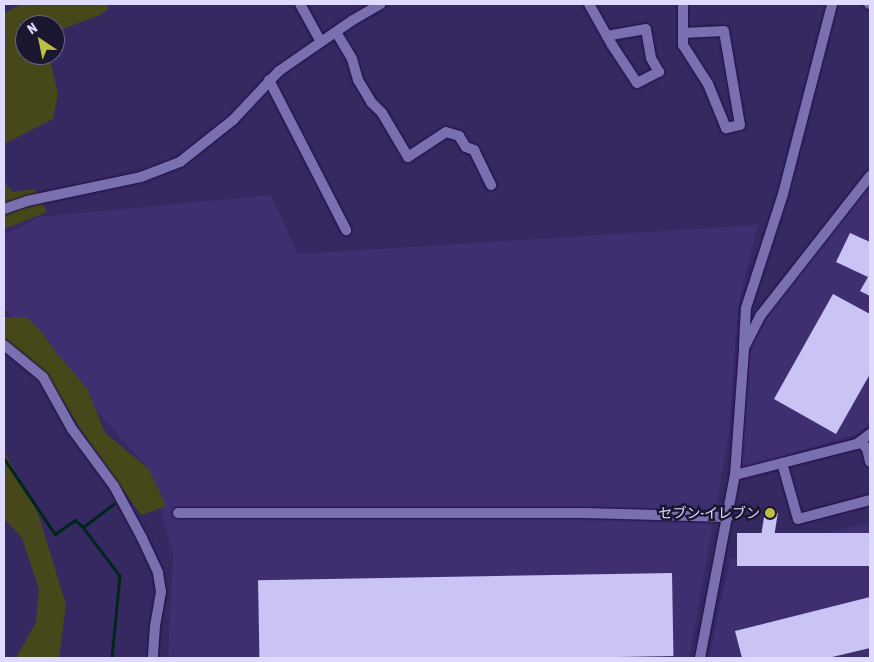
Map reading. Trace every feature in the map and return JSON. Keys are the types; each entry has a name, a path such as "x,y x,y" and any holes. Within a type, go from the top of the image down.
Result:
{"street":[{"path":"300,4 320,42"},
{"path":"4,209 26,201 141,177 180,162 222,130 279,71 320,42 382,4"},
{"path":"589,4 607,36 638,83 659,72 651,58 646,29 607,36"},
{"path":"683,4 683,33 683,45 708,84 726,128 740,125 724,31 683,33"},
{"path":"700,658 728,517 734,476 746,308 782,194 832,4"},
{"path":"336,32 352,59 358,80 371,102 382,113 408,157 446,132 459,136 466,146 474,150 491,185"},
{"path":"269,80 346,230"},
{"path":"744,348 761,315 870,176"},
{"path":"4,345 43,377 72,429 114,486 146,547 158,573 162,592 155,626 153,658"},
{"path":"734,476 861,442 870,434"},
{"path":"861,442 867,449 870,462"},
{"path":"782,463 798,519 870,500"},
{"path":"178,513 574,513 728,517"}],"shaded area":[{"path":"22,4 108,4 108,9 100,15 65,28 65,15 15,15 15,65 51,65 58,94 53,119 4,144 4,13"},
{"path":"4,182 13,192 35,189 47,212 4,229"},
{"path":"870,183 870,423 858,434 741,469 750,350 769,313"},
{"path":"271,195 298,254 758,225 738,306 729,434 689,658 168,658 173,554 149,469 4,308 4,235 38,217"},
{"path":"4,317 27,317 41,331 55,351 87,388 105,433 149,469 166,506 142,515 136,508 83,433 48,377 4,338"},
{"path":"4,451 38,513 66,605 59,658 16,658 36,622 39,589 22,538 4,519"},
{"path":"870,522 870,658 709,658 730,559"}],"building":[{"path":"850,233 870,242 870,296 860,291 868,277 836,262"},
{"path":"833,294 870,314 870,374 836,434 774,399"},
{"path":"765,511 778,513 774,536 761,534"},
{"path":"737,533 870,533 870,566 737,566"},
{"path":"672,573 673,656 259,658 258,580"},
{"path":"870,597 870,648 828,658 742,658 735,631"}],"waterway":[{"path":"4,458 55,534 75,520 83,527 120,576 112,658"},
{"path":"83,527 113,504"}],"place":[{"name":"セブン-イレブン","path":"770,513"}]}
